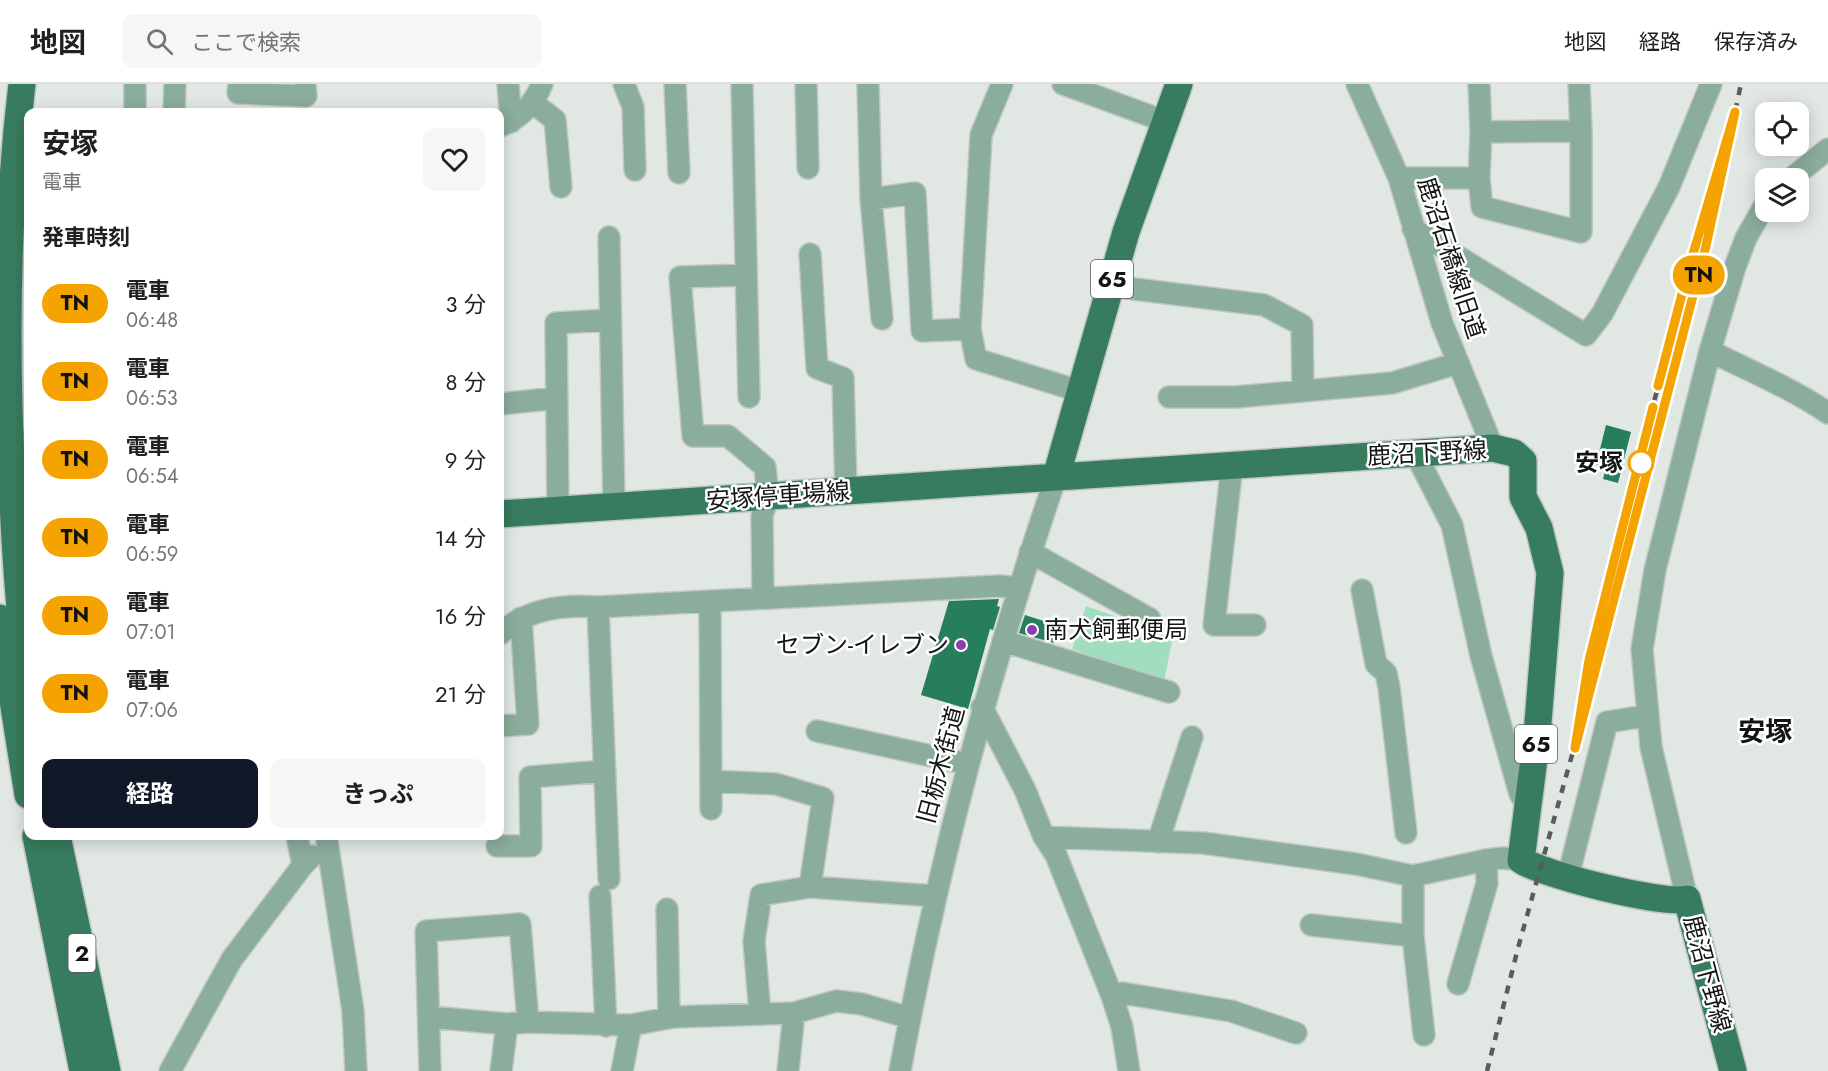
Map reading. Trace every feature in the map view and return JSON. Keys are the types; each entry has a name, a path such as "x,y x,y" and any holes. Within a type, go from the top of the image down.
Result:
{"main road":[{"path":"0,128 6,84"},
{"path":"22,84 12,166 9,246 15,546 24,639"},
{"name":"65","path":"1056,477 1078,392 1110,286 1164,121 1179,84"},
{"name":"鹿沼下野線","path":"1056,477 1493,448 1514,453 1522,461 1523,497 1539,528 1550,573 1530,810 1521,860 1568,877 1666,901 1687,899 1733,1071"},
{"name":"安塚停車場線","path":"504,514 1056,477"},
{"path":"0,618 24,770"},
{"name":"2","path":"37,840 83,1071"},
{"name":"2","path":"58,840 107,1071"}],"street":[{"path":"135,84 135,108"},
{"path":"174,108 175,84"},
{"path":"239,84 238,93 306,96 305,84"},
{"path":"505,124 508,84"},
{"path":"624,84 633,107 635,170"},
{"path":"675,84 679,173"},
{"path":"741,84 749,397"},
{"path":"806,84 808,168"},
{"path":"867,84 871,199 882,319"},
{"path":"1002,84 981,135 975,209 970,329 976,359 1078,392"},
{"path":"1063,84 1164,121"},
{"name":"鹿沼石橋線旧道","path":"1357,84 1399,178 1442,323 1493,448"},
{"path":"1479,84 1481,132 1479,178 1482,207 1581,232 1579,84"},
{"path":"1413,229 1586,335 1602,314 1670,186 1711,84"},
{"path":"505,124 537,93 555,120 561,187"},
{"path":"1481,132 1581,131"},
{"path":"1804,168 1828,149"},
{"path":"1399,178 1479,178"},
{"path":"871,199 915,193 922,330 970,329"},
{"path":"1687,899 1651,747 1646,716 1642,649 1647,608 1710,351 1735,267 1746,238 1755,222"},
{"path":"609,237 614,506"},
{"path":"810,254 817,368 843,378 846,491"},
{"path":"746,275 680,278 693,436 728,436 765,467 768,496 762,516 762,598"},
{"path":"1110,286 1264,305 1302,325 1303,391"},
{"path":"558,510 556,323 610,320"},
{"path":"1710,351 1797,392 1828,412"},
{"path":"1169,397 1236,397 1392,383 1458,363"},
{"path":"504,404 557,398"},
{"path":"1415,453 1452,525 1481,656 1520,794 1530,810"},
{"path":"1232,465 1214,625 1255,625"},
{"name":"旧栃木街道","path":"900,1071 935,896 982,707 1056,477"},
{"path":"1030,552 1150,619"},
{"path":"504,631 521,618 554,608 579,605 598,607 710,603 762,598 987,587 1019,588"},
{"path":"1362,590 1376,664 1386,673 1389,687 1406,833"},
{"path":"710,603 711,809"},
{"path":"598,607 605,771 606,1026"},
{"path":"504,726 528,724 521,618"},
{"path":"1003,641 1169,692"},
{"path":"982,707 1025,790 1044,837 1056,855 1112,996 1122,1027 1129,1071"},
{"path":"1568,877 1607,722 1646,716"},
{"path":"817,731 968,764"},
{"path":"1158,842 1192,737"},
{"path":"497,846 531,846 530,777 605,771"},
{"path":"711,781 776,784 823,798 810,887"},
{"path":"1044,837 1203,843 1356,864 1413,876 1486,860 1503,858 1521,860"},
{"path":"298,840 303,865"},
{"path":"170,1071 232,959 303,865 326,840"},
{"path":"328,840 353,1011 356,1071"},
{"path":"1458,984 1487,883 1486,860"},
{"path":"1413,876 1413,936 1424,1035"},
{"path":"760,1014 754,941 761,895 810,887 935,896"},
{"path":"667,909 669,1017"},
{"path":"430,1071 426,931 520,924 528,1022"},
{"path":"1311,925 1413,936"},
{"path":"1112,996 1122,993 1231,1011 1296,1033"},
{"path":"430,1017 507,1024 528,1022 606,1026 631,1025 669,1017 794,1012 836,1001 862,1004 910,1018"},
{"path":"788,1071 794,1012"},
{"path":"501,1071 507,1024"},
{"path":"622,1071 631,1025"}],"green space":[{"path":"1086,606 1173,637 1164,681 1072,649"}],"building":[{"path":"1606,425 1631,432 1618,483 1603,479 1606,467 1596,465"},
{"name":"セブン-イレブン","path":"999,599 997,606 1000,607 993,630 990,629 968,709 921,695 949,601"},
{"path":"1025,615 1059,626 1054,643 1019,633"}],"railway":[{"path":"1487,1071 1518,948 1619,587 1706,246 1741,84"},
{"path":"1586,680 1658,386 1705,213"}],"train":[{"name":"TN","path":"1653,407 1639,473 1589,660 1575,748 1619,587 1706,246 1735,112 1688,271 1658,386"}],"place":[{"name":"安塚","path":"1641,463"},
{"name":"南犬飼郵便局","path":"1032,630"},
{"name":"セブン-イレブン","path":"961,645"}],"district":[{"name":"安塚","path":"1765,732"}]}
